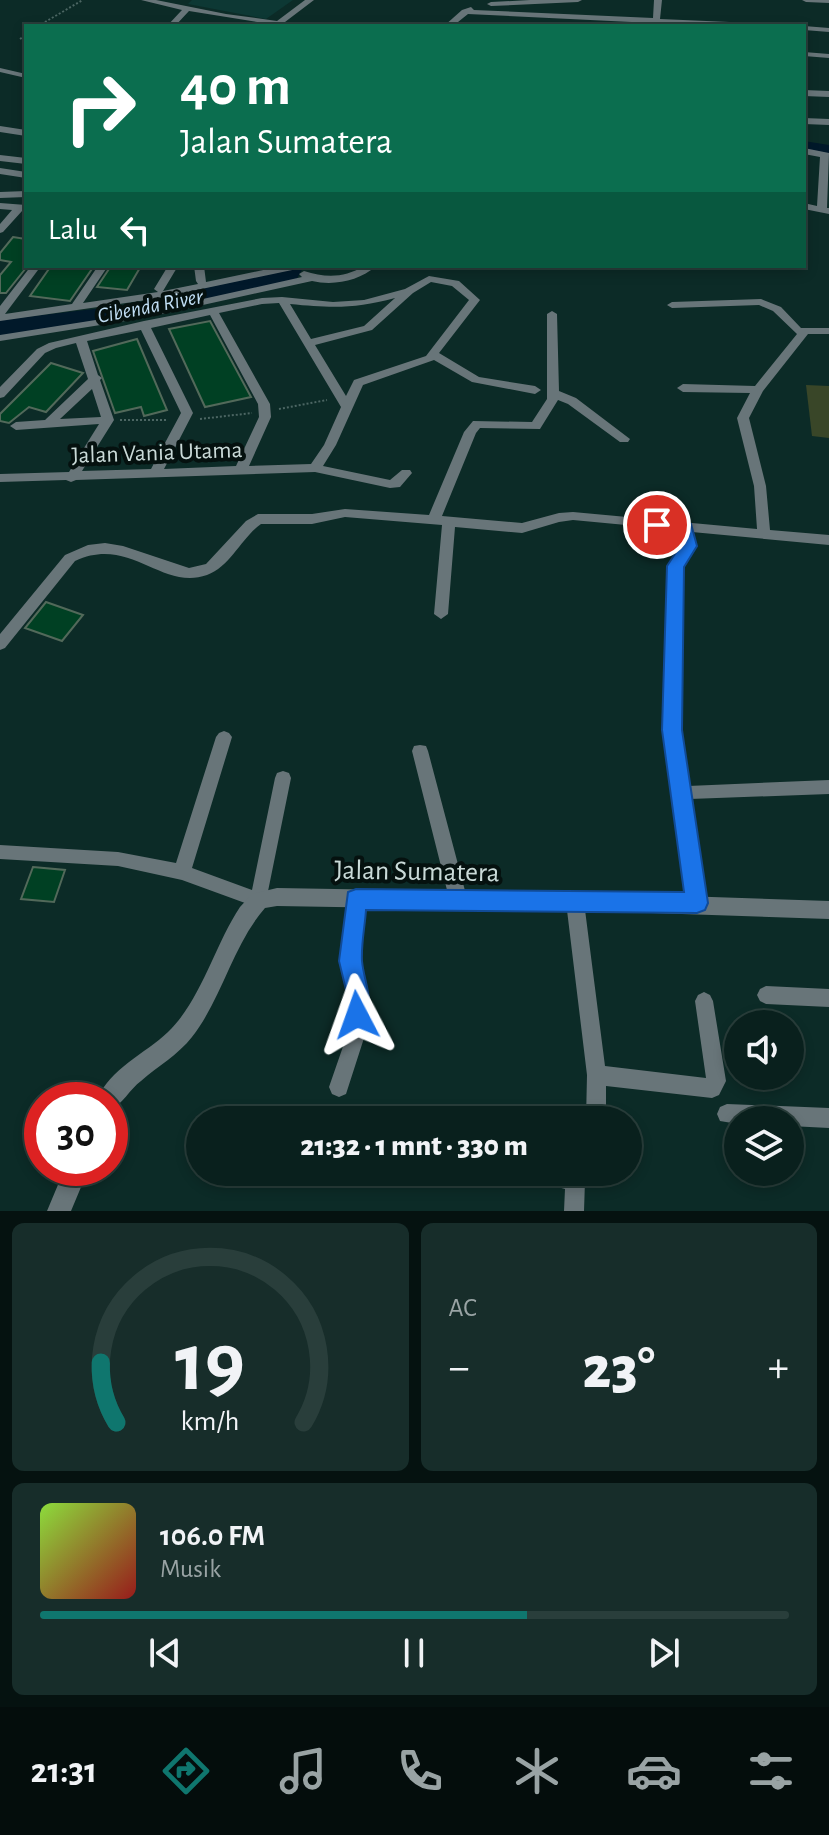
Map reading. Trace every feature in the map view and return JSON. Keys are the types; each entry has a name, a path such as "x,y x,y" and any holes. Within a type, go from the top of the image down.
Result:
{"street":[{"path":"145,0 286,24"},
{"path":"279,23 310,0"},
{"path":"450,24 465,12 485,4 578,0"},
{"path":"656,22 658,0"},
{"path":"806,0 829,1"},
{"path":"173,24 188,8"},
{"path":"465,12 715,24"},
{"path":"218,24 226,16"},
{"path":"806,28 829,30"},
{"path":"806,57 829,59"},
{"path":"0,70 24,76"},
{"path":"806,93 829,94"},
{"path":"806,121 829,122"},
{"path":"0,129 24,133"},
{"path":"806,151 827,156 825,210"},
{"path":"0,158 24,161"},
{"path":"0,171 24,175"},
{"path":"0,195 24,194"},
{"path":"0,206 23,208"},
{"path":"0,230 23,208"},
{"path":"0,314 34,268"},
{"path":"77,304 102,268"},
{"path":"159,289 172,268"},
{"path":"199,268 201,281"},
{"path":"0,314 77,304 259,268"},
{"path":"0,314 154,296 289,268"},
{"path":"300,268 310,278"},
{"path":"0,338 134,317 310,278 347,278 367,268"},
{"path":"347,278 356,304"},
{"path":"310,343 368,328 409,291 429,279 455,283 475,300 442,340 434,355 358,383 342,397 330,445 315,468"},
{"path":"332,280 337,301 333,305"},
{"path":"0,394 38,354 53,345 80,338 212,310 282,300 356,304 409,291"},
{"path":"282,300 342,397"},
{"path":"672,305 761,302 777,309 792,326 804,332 829,331"},
{"path":"212,310 266,411 240,472"},
{"path":"433,521 470,432 477,424 536,426 553,399 552,314"},
{"path":"144,324 185,404 185,421 155,473"},
{"path":"764,532 760,486 743,418 758,390 804,332"},
{"path":"71,478 108,420 80,338"},
{"path":"434,355 476,380 535,390"},
{"path":"47,425 96,378"},
{"path":"683,388 758,390"},
{"path":"553,393 572,401 624,439"},
{"path":"16,426 108,420"},
{"name":"Jalan Vania Utama","path":"0,478 315,468 396,484 406,473"},
{"path":"0,644 70,558 81,550 104,547 179,569 201,571 211,566 250,523 258,519 312,519 345,513 522,528 535,526 548,518 573,516 829,540"},
{"path":"441,614 449,524"},
{"path":"685,528 688,550 676,566 672,715 697,903"},
{"path":"182,872 224,737"},
{"path":"420,751 459,902"},
{"path":"122,1082 182,1033 209,990 236,928 259,900 283,778"},
{"path":"681,793 829,787"},
{"path":"1,855 118,859 182,872 259,900"},
{"name":"Jalan Sumatera","path":"259,900 277,897 697,903 829,910"},
{"path":"339,1087 356,1035 359,994 350,961 356,899"},
{"path":"575,902 597,1075 596,1106"},
{"path":"766,995 829,998"},
{"path":"597,1075 712,1088 716,1081 704,1001"},
{"path":"804,1117 829,1118"},
{"path":"59,1211 69,1186"},
{"path":"574,1211 576,1186"}],"path":[{"path":"41,24 83,0"},
{"path":"20,39 24,36"},
{"path":"108,420 185,421 342,397"}],"shaded area":[{"path":"192,0 293,0 266,19 188,4"}],"green space":[{"path":"806,385 829,386 829,438 812,436"}],"building":[{"path":"13,237 24,239 26,268 6,293 0,293 0,275 11,262 0,260 0,253"},
{"path":"50,268 93,268 70,301 30,296"},
{"path":"110,268 140,268 127,290 97,287"},
{"path":"210,321 251,397 205,407 169,329"},
{"path":"137,339 167,410 144,416 141,407 115,413 93,351"},
{"path":"51,363 83,373 46,412 29,407 9,423 0,421 0,414"},
{"path":"46,602 83,615 62,641 25,628"},
{"path":"33,867 65,870 54,902 21,899"}],"waterway":[{"name":"Cibenda River","path":"806,147 829,151"},
{"name":"Cibenda River","path":"0,328 128,312 287,277 291,268"}],"route":[{"path":"357,1015 359,994 350,961 356,899 697,903 672,730 676,566 689,546 685,528 657,525"}]}
